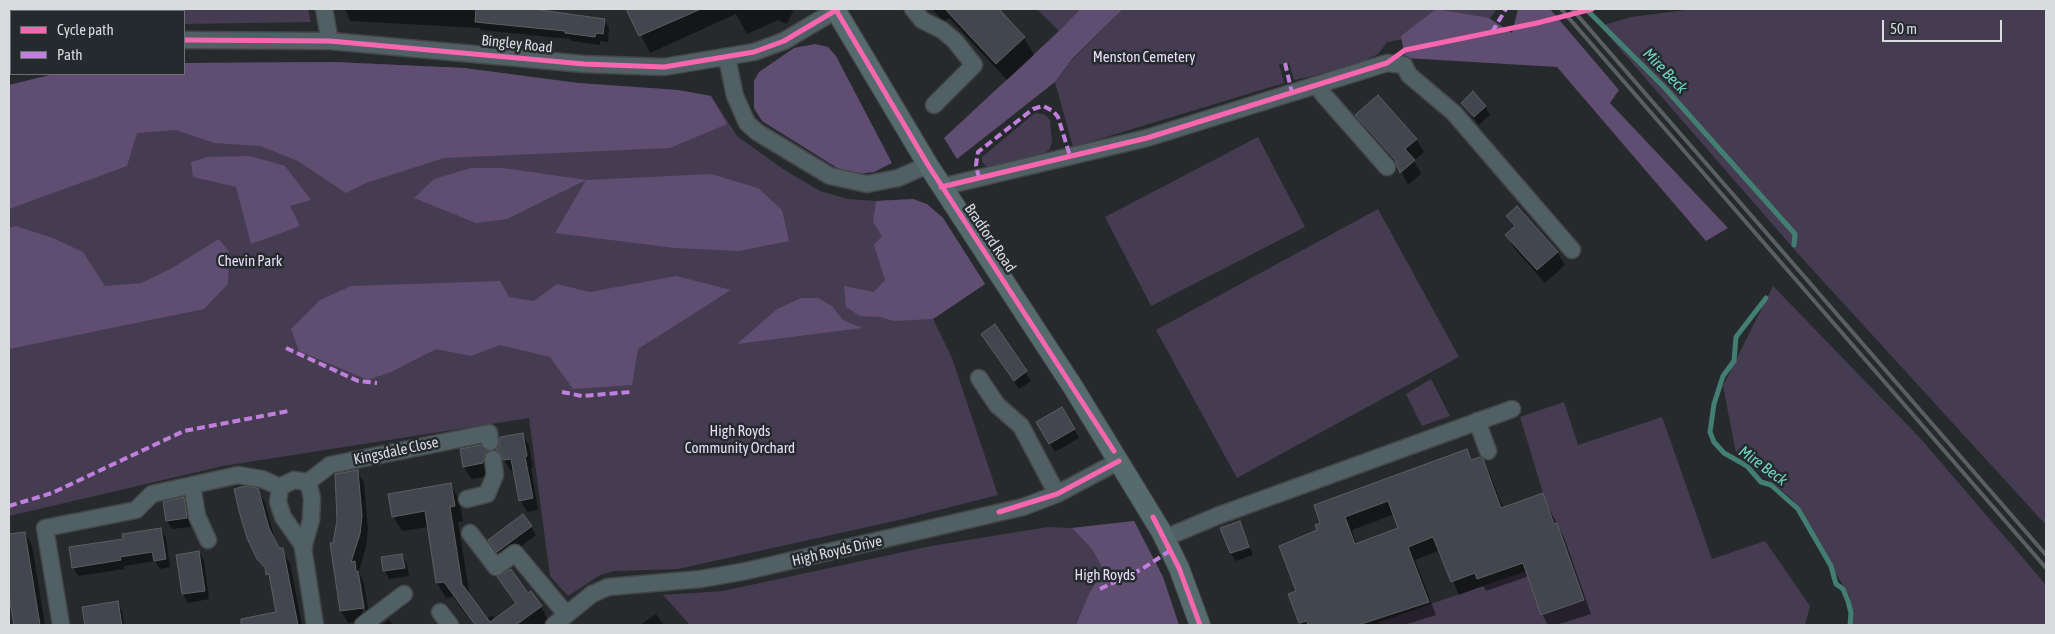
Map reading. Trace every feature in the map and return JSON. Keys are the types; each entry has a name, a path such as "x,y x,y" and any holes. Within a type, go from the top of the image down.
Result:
{"main road":[{"name":"Bradford Road","path":"836,9 928,165 1119,461 1165,538 1179,568 1200,625"}],"street":[{"path":"324,9 330,41"},
{"name":"Bingley Road","path":"185,40 330,41 664,68 754,52 784,41 836,9"},
{"path":"913,9 922,20 942,30 955,41 974,65 934,105"},
{"path":"727,58 735,96 747,123 757,132 830,176 867,184 898,178 928,165"},
{"path":"942,187 1147,138 1386,63 1404,65 1409,74 1454,112 1572,250"},
{"path":"1319,85 1322,93 1387,168"},
{"path":"979,378 997,405 1021,426 1057,494"},
{"path":"1165,538 1217,516 1512,409"},
{"path":"1477,421 1488,451"},
{"name":"Kingsdale Close","path":"308,482 330,465 490,437"},
{"path":"467,500 488,494 495,474 493,459"},
{"name":"High Royds Drive","path":"560,620 592,594 608,587 701,579 746,571 1007,510 1057,494 1119,461"},
{"path":"61,625 45,528 136,510 152,494 238,475 262,479 280,487"},
{"path":"280,487 294,480 308,482 312,498 304,547 314,625"},
{"path":"192,485 197,516 208,540"},
{"path":"280,487 278,502 283,517 304,547"},
{"path":"470,533 496,567 515,553 560,620"},
{"path":"363,625 404,594"},
{"path":"440,612 450,625"}],"green space":[{"path":"9,9 308,9 311,22 185,24 185,10 10,10 9,50"},
{"path":"1037,9 1080,9 1059,31"},
{"path":"1080,9 1123,9 1073,58 1055,82 957,159 944,138 1059,31"},
{"name":"Menston Cemetery","path":"1123,9 1497,9 1485,25 1387,42 1378,54 1360,63 1313,76 1294,80 1289,63 1279,64 1284,83 1073,147 1055,82 1073,59"},
{"path":"1436,9 1489,18 1512,33 1518,9 1550,9 1619,90 1610,103 1728,228 1706,241 1557,67 1405,58 1401,36"},
{"path":"1694,9 2046,9 2046,525 1801,257 1600,26 1631,17"},
{"path":"815,44 828,47 836,56 892,163 874,172 857,174 842,171 762,121 754,108 754,81 759,72 794,48"},
{"name":"Chevin Park","path":"334,62 464,68 578,83 678,90 711,96 737,136 783,169 820,191 848,199 876,201 913,199 927,204 943,218 985,284 933,319 952,358 998,495 899,520 678,569 614,571 600,575 568,596 550,576 529,418 223,466 9,516 9,85 50,75 185,75 185,63"},
{"path":"334,62 464,68 578,83 678,90 711,96 727,124 670,148 444,158 366,183 346,193 298,161 260,146 214,143 176,130 137,133 127,166 9,209 9,85 50,75 185,75 185,63"},
{"path":"1035,113 1045,115 1050,120 1052,143 1049,150 1043,154 987,167 982,162 982,157"},
{"path":"1258,137 1305,227 1151,306 1105,217"},
{"path":"250,156 285,166 311,200 290,206 300,226 251,244 236,187 193,177 191,162 208,157"},
{"path":"471,168 503,168 587,180 711,174 758,188 782,210 789,241 739,251 675,248 555,233 586,180 507,219 476,223 414,198 434,179"},
{"path":"913,199 927,204 943,218 985,284 933,319 894,321 880,317 860,316 846,307 844,286 874,292 885,280 874,245 882,236 873,222 876,201"},
{"path":"1378,209 1459,357 1237,478 1156,330"},
{"path":"16,226 53,238 83,252 105,286 141,283 172,268 219,239 229,252 228,284 204,309 9,349 9,228"},
{"path":"676,276 731,290 638,349 632,385 573,389 550,357 500,345 471,356 436,349 391,372 368,380 299,351 291,329 320,300 351,286 500,281 509,297 534,301 557,284 590,292"},
{"path":"1773,286 1921,439 2046,585 2046,625 1852,625 1850,597 1791,498 1736,453 1723,386"},
{"path":"801,298 818,298 832,306 843,320 862,328 737,344 777,309"},
{"path":"1431,379 1450,416 1422,426 1406,394"},
{"path":"1564,402 1578,445 1662,417 1712,559 1765,541 1810,606 1805,625 1380,625 1379,622 1526,571 1541,615 1584,600 1557,523 1554,524 1543,493 1520,417"},
{"name":"High Royds","path":"1134,521 1163,577 1179,625 690,625 663,595 723,591 931,546 1048,527 1072,528"},
{"path":"1134,521 1163,577 1179,625 1076,625 1090,592 1104,570 1092,549 1072,528"}],"building":[{"path":"476,9 533,9 605,19 603,34 596,33 595,37 565,33 565,31 475,22"},
{"path":"626,9 701,9 639,36"},
{"path":"945,9 999,9 1025,37 996,64"},
{"path":"1473,91 1486,106 1474,117 1461,103"},
{"path":"1378,95 1417,139 1405,149 1415,160 1400,173 1395,160 1355,115"},
{"path":"1517,206 1558,252 1537,270 1505,235 1515,226 1506,216"},
{"path":"995,324 1027,371 1014,381 981,334"},
{"path":"1062,407 1075,429 1049,444 1036,422"},
{"path":"523,433 527,456 525,457 533,498 519,501 511,459 503,460 501,453 496,450 499,446 500,437"},
{"path":"481,445 487,451 483,463 463,467 460,449"},
{"path":"1467,449 1471,460 1480,457 1483,459 1501,508 1543,493 1554,524 1557,523 1584,600 1541,615 1523,563 1477,579 1475,573 1451,582 1433,537 1408,547 1429,602 1358,625 1308,625 1307,621 1299,623 1288,594 1296,591 1279,546 1317,530 1315,525 1320,523 1314,505","holes":["1388,501 1398,528 1355,544 1345,517"]},
{"path":"358,470 362,516 360,534 351,562 355,561 356,571 358,571 364,608 340,611 330,543 333,543 337,520 335,474"},
{"path":"451,483 455,506 450,507 462,584 490,622 516,603 497,577 511,569 528,593 531,591 542,606 516,625 475,625 444,582 436,583 425,511 392,517 388,494"},
{"path":"245,486 258,488 269,528 279,548 283,548 298,625 241,625 241,619 276,612 269,574 266,575 265,568 257,559 247,538 239,511 234,489"},
{"path":"184,497 187,518 166,521 163,502"},
{"path":"523,514 532,526 497,552 488,540"},
{"path":"1240,521 1249,547 1230,553 1220,528"},
{"path":"161,528 166,559 154,561 152,552 120,557 121,560 72,568 69,547 123,539 122,534"},
{"path":"25,532 40,625 14,625 9,595 9,534"},
{"path":"199,551 205,591 182,594 176,555"},
{"path":"402,554 405,568 383,571 381,557"},
{"path":"118,601 122,625 85,625 82,607"}],"waterway":[{"name":"Mire Beck","path":"1586,9 1665,88 1795,234 1794,245"},
{"name":"Mire Beck","path":"1766,298 1736,337 1734,361 1723,376 1714,404 1710,432 1714,442 1724,453 1747,466 1761,482 1771,485 1798,509 1831,566 1836,584 1843,589 1851,613 1850,625"}],"railway":[{"path":"1561,9 2046,568"},
{"path":"1572,9 2046,555"}],"marked path":[{"path":"1492,32 1506,9"},
{"path":"1285,63 1292,93"},
{"path":"979,178 976,165 978,152 1033,109 1043,106 1053,111 1058,117 1070,156"},
{"path":"286,348 358,381 377,383"},
{"path":"562,392 582,396 631,392"},
{"path":"9,506 52,493 184,431 289,411"},
{"path":"1100,589 1142,569 1171,550"}],"cycle path":[{"path":"185,40 330,41 584,64 664,67 754,52 784,41 838,9"},
{"path":"941,187 1147,138 1387,63 1405,50 1537,23 1592,9"},
{"path":"836,10 928,165 1114,451"},
{"path":"999,512 1057,494 1119,461"},
{"path":"1153,517 1179,568 1200,625"}],"park label":[{"name":"High Royds Community Orchard","path":"740,440"}]}
